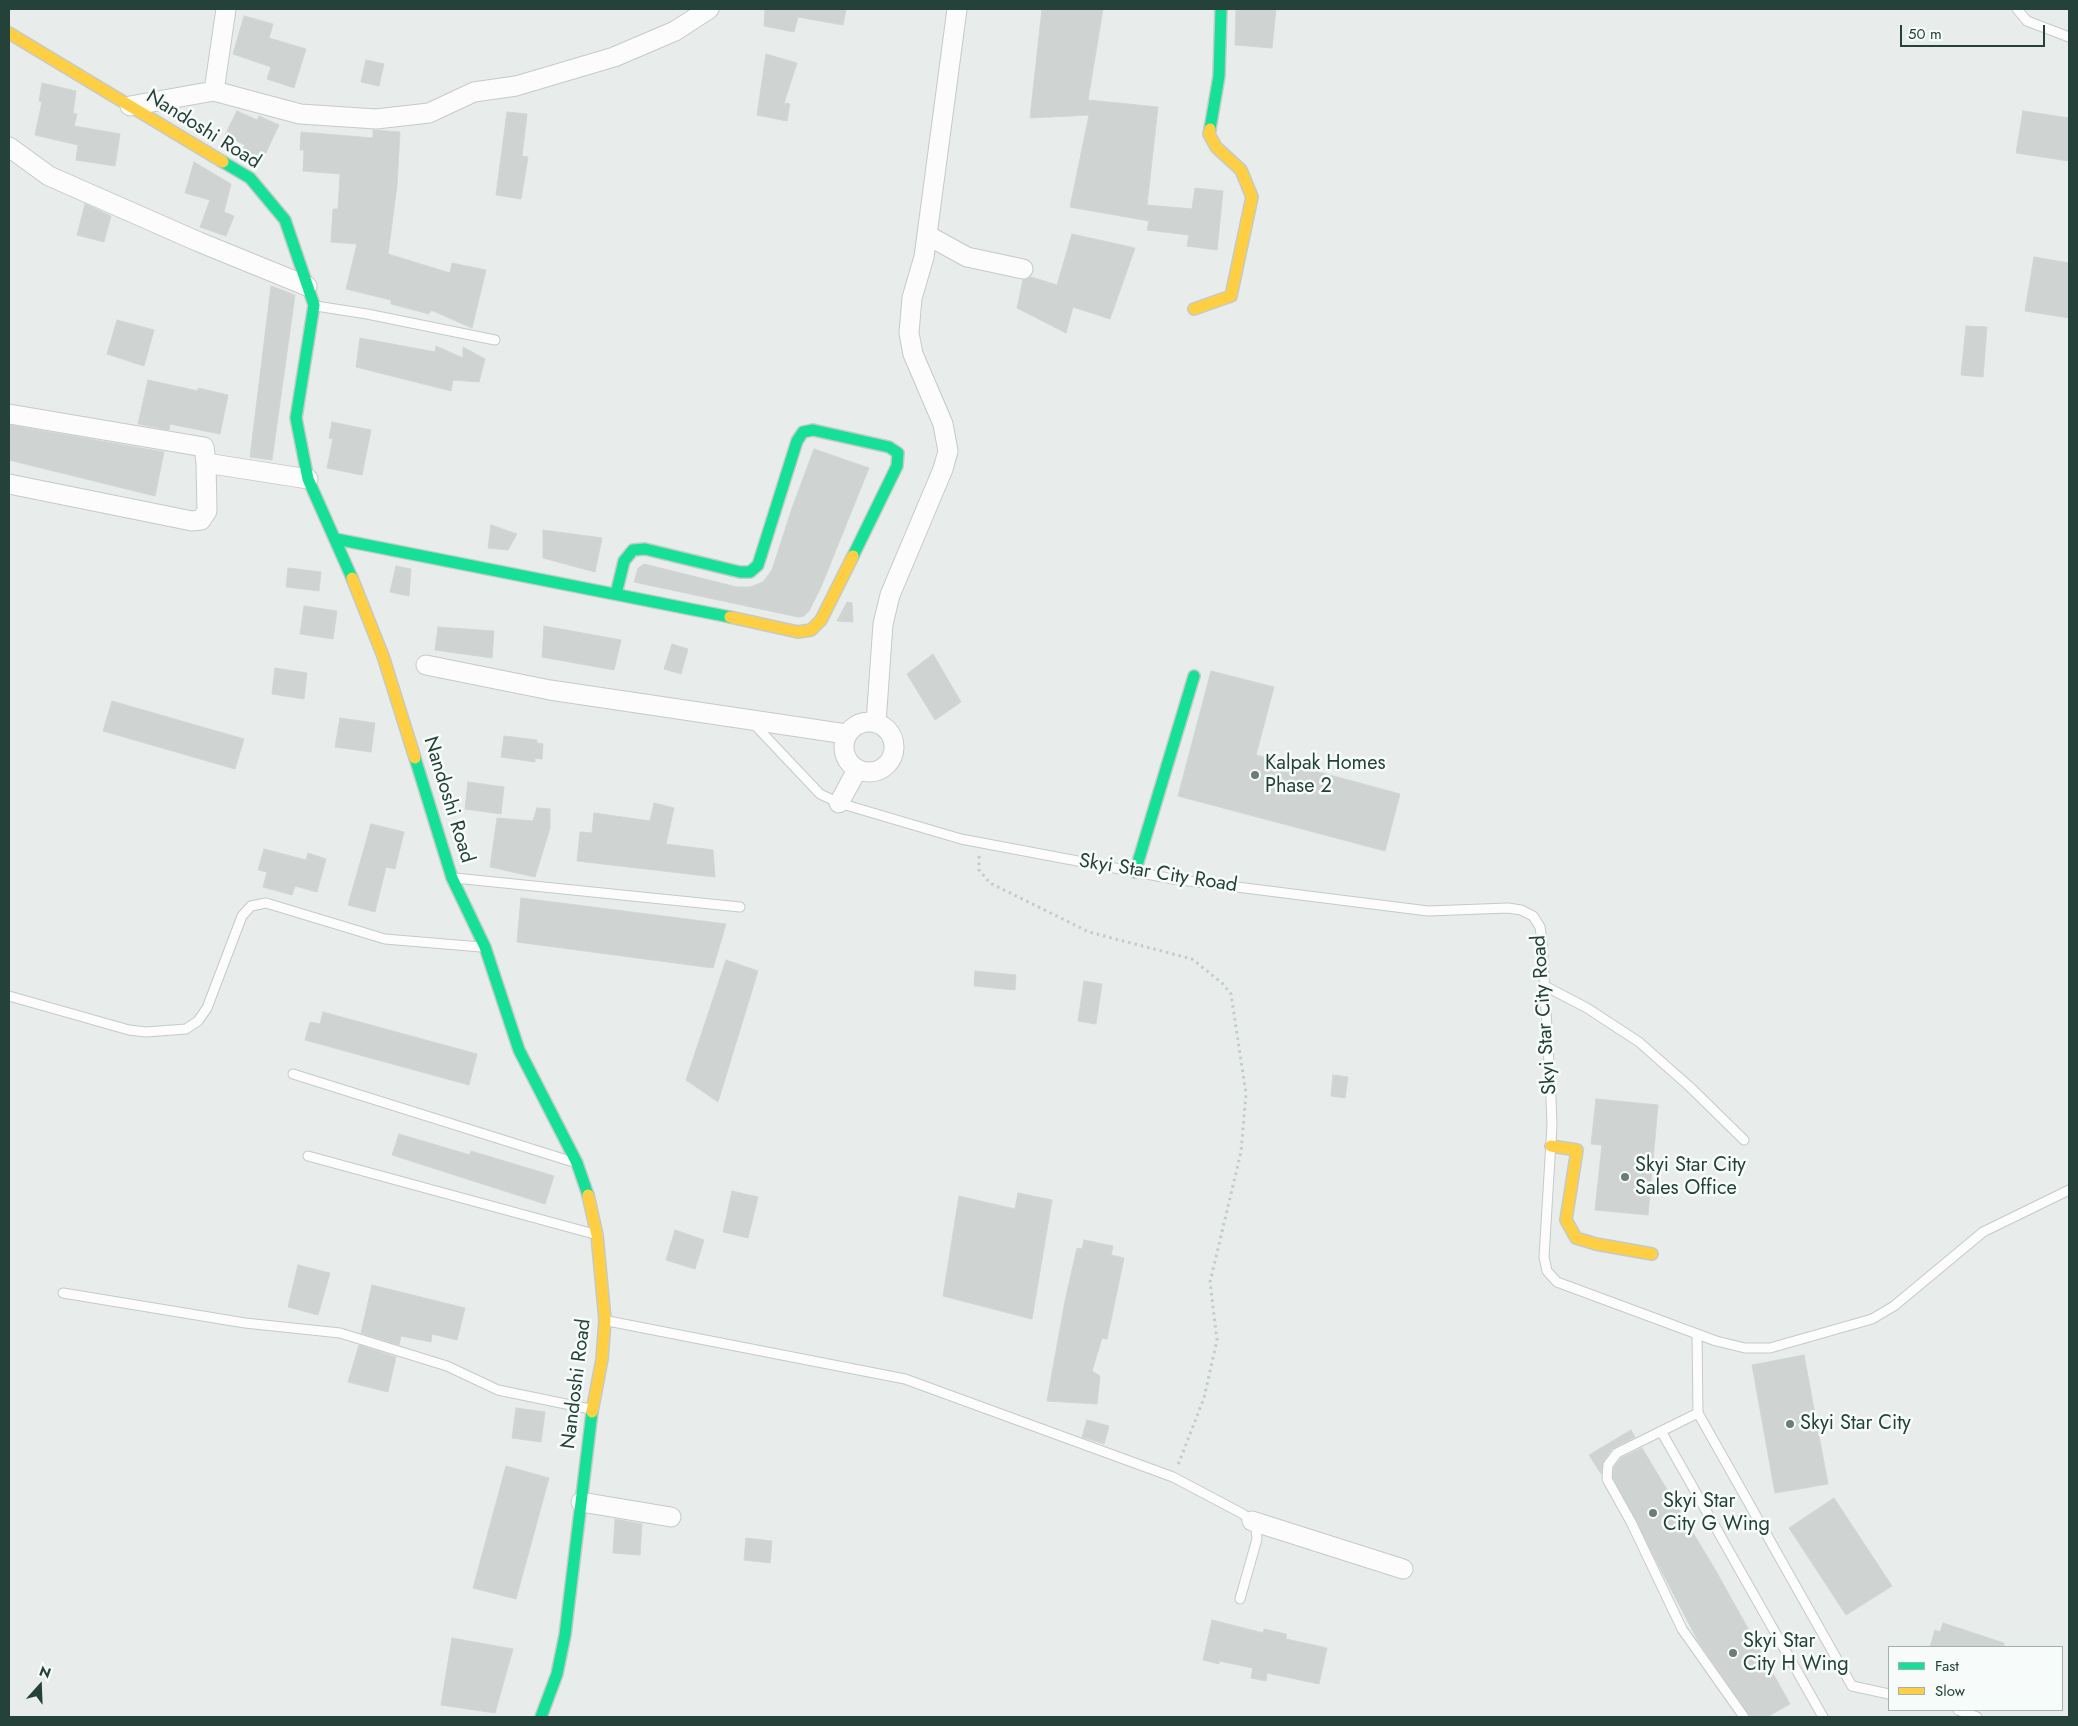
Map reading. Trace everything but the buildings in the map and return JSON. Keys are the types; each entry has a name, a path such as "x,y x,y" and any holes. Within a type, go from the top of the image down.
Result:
{"street":[{"path":"214,91 226,9"},
{"path":"130,106 214,91 300,114 376,119 429,114 474,92 516,86 614,57 675,31 709,9"},
{"path":"876,723 882,624 890,595 943,469 948,451 943,424 913,354 909,333 912,298 924,257 957,9"},
{"path":"1194,309 1231,296 1252,197 1241,170 1216,147 1209,134 1219,76 1220,9"},
{"name":"Nandoshi Road","path":"9,32 250,178 285,220 314,305 296,418 308,479 336,539 383,656 452,878 486,947 508,1022 519,1050 577,1163 592,1208 597,1235 605,1320 602,1358 592,1410 565,1635 557,1674 541,1717"},
{"path":"9,147 49,176 199,242 307,286"},
{"path":"927,235 967,257 1023,269"},
{"path":"9,414 204,447 207,511 201,520 192,521 9,484"},
{"path":"336,539 798,632 811,630 821,620 896,466 898,453 888,447 813,430 803,432 797,441 758,565 750,572 740,572 645,549 633,550 624,561 616,594"},
{"path":"206,463 308,479"},
{"path":"426,665 550,690 846,734"},
{"path":"1135,872 1194,676"},
{"path":"859,723 876,723 890,733 893,741 892,758 880,770 864,772 857,770 850,765 843,750 846,734 859,723"},
{"path":"838,803 857,770"},
{"path":"1551,1146 1577,1150 1566,1220 1576,1238 1596,1244 1652,1254"},
{"path":"581,1502 671,1517"},
{"path":"1252,1521 1404,1569"}],"lane":[{"path":"2017,9 2027,20 2069,37"},
{"path":"314,305 494,340"},
{"name":"Skyi Star City Road","path":"750,720 811,787 820,794 838,803 978,843 1135,872 1266,891 1428,911 1508,908 1521,910 1533,916 1540,926 1552,1098 1544,1257 1548,1271 1557,1282 1697,1334 1746,1348 1770,1348 1872,1319 1894,1306 1984,1232 2069,1190"},
{"path":"452,878 740,907"},
{"path":"9,996 128,1030 146,1032 186,1029 198,1021 207,1008 242,916 251,906 266,903 386,939 486,947"},
{"path":"1545,986 1587,1008 1638,1042 1690,1087 1744,1140"},
{"path":"293,1074 577,1163"},
{"path":"308,1156 597,1235"},
{"path":"63,1293 246,1323 340,1333 447,1366 498,1390 592,1410"},
{"path":"605,1320 905,1379 1173,1477 1252,1521 1256,1528 1256,1538 1240,1599"},
{"path":"1697,1334 1698,1413 1852,1686 1888,1694"},
{"path":"1698,1413 1617,1453 1608,1465 1607,1479 1631,1522 1682,1630 1744,1717"},
{"path":"1661,1431 1823,1717"},
{"path":"1961,1711 1977,1717"}],"path":[{"path":"978,843 979,870 990,883 1089,932 1192,960 1202,965 1231,994 1246,1094 1242,1152 1210,1282 1217,1340 1204,1398 1173,1477"}],"traffic: fast":[{"path":"1210,129 1219,76 1221,9"},
{"path":"223,162 250,178 285,220 314,305 296,418 308,479 352,578"},
{"path":"616,594 624,561 633,550 645,549 740,572 750,572 758,565 797,441 803,432 813,430 889,447 898,453 897,466 853,556"},
{"path":"336,539 730,617"},
{"path":"1135,872 1194,676"},
{"path":"415,758 452,878 485,947 519,1050 577,1163 588,1195"},
{"path":"541,1717 557,1674 565,1635 592,1412"}],"traffic: slow":[{"path":"9,33 223,162"},
{"path":"1194,309 1231,296 1252,197 1241,170 1216,147 1209,134 1210,129"},
{"path":"730,617 798,632 811,630 821,620 853,556"},
{"path":"352,578 383,656 415,758"},
{"path":"1551,1146 1577,1150 1566,1220 1576,1238 1596,1244 1652,1254"},
{"path":"588,1195 597,1235 605,1320 602,1359 592,1412"}],"place":[{"name":"Kalpak Homes Phase 2","path":"1255,775"},
{"name":"Skyi Star City Sales Office","path":"1625,1177"},
{"name":"Skyi Star City","path":"1790,1424"},
{"name":"Skyi Star City G Wing","path":"1653,1513"},
{"name":"Skyi Star City H Wing","path":"1733,1653"}]}
